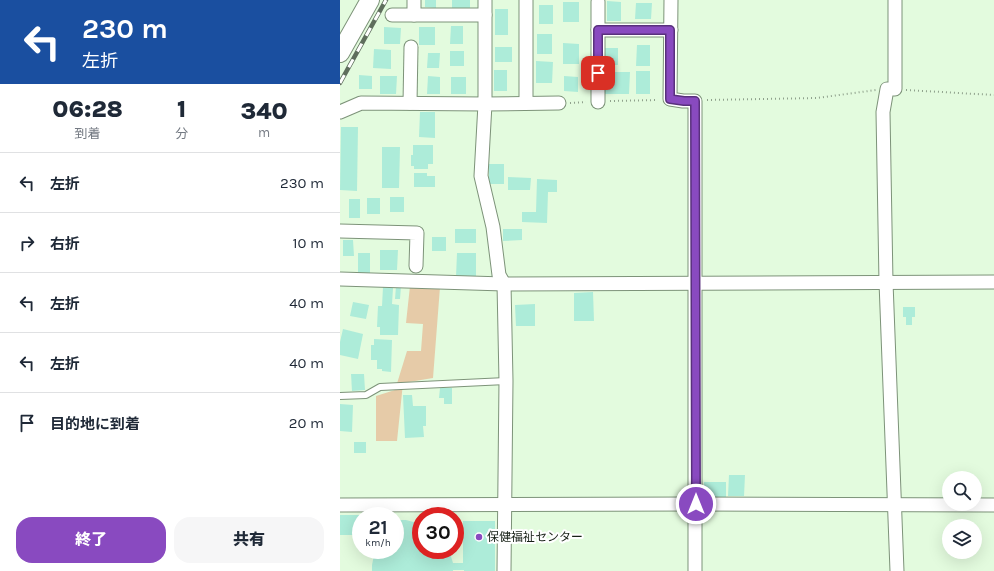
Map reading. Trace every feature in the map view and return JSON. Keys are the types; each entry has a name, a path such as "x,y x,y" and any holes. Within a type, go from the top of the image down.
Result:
{"street":[{"path":"340,53 370,0"},
{"path":"414,0 414,15"},
{"path":"485,0 485,104 481,176 493,227 498,276 504,284 506,381 504,571"},
{"path":"526,0 526,103"},
{"path":"671,0 670,99 695,101 695,571"},
{"path":"895,0 891,89 883,112 886,282 898,571"},
{"path":"598,2 598,102"},
{"path":"392,15 485,16"},
{"path":"598,30 670,30"},
{"path":"410,103 411,47"},
{"path":"340,112 361,103 559,103"},
{"path":"340,231 417,233 416,266"},
{"path":"340,279 504,284 994,282"},
{"path":"340,505 994,504"}],"lane":[{"path":"340,396 366,395 380,387 506,381"}],"path":[{"path":"695,101 818,98 891,89 994,95"},
{"path":"559,103 670,99"}],"shaded area":[{"path":"410,286 440,287 433,378 403,383 397,441 376,441 376,396 395,390 407,351 421,351 423,324 406,323"}],"building":[{"path":"425,0 436,0 436,8 425,7"},
{"path":"452,0 470,0 470,8 452,8"},
{"path":"607,1 621,2 621,21 607,21"},
{"path":"563,2 579,2 579,22 563,22"},
{"path":"636,3 652,3 651,19 635,19"},
{"path":"539,5 553,5 553,24 539,24"},
{"path":"495,9 508,9 508,35 495,35"},
{"path":"451,26 463,26 463,44 450,44"},
{"path":"384,27 401,28 400,44 384,44"},
{"path":"419,27 435,27 435,45 419,45"},
{"path":"537,34 552,34 552,54 537,54"},
{"path":"563,43 579,44 579,64 563,64"},
{"path":"637,45 650,45 650,66 636,66"},
{"path":"495,47 512,47 512,62 495,62"},
{"path":"603,48 618,48 618,65 603,65"},
{"path":"374,49 391,50 391,69 373,68"},
{"path":"450,51 464,51 464,66 450,66"},
{"path":"428,53 440,53 439,68 427,68"},
{"path":"536,61 553,62 552,83 536,83"},
{"path":"494,70 507,70 507,91 494,91"},
{"path":"636,71 650,71 650,94 636,94"},
{"path":"614,72 630,72 629,94 605,94 605,81 614,81"},
{"path":"359,75 372,76 372,89 359,89"},
{"path":"380,76 397,76 396,94 380,94"},
{"path":"428,76 440,77 440,94 427,94"},
{"path":"564,76 578,77 578,92 564,91"},
{"path":"451,77 466,77 466,94 451,94"},
{"path":"420,112 435,112 435,138 419,137"},
{"path":"341,127 358,127 357,191 340,190"},
{"path":"413,145 433,145 433,164 428,164 428,169 414,169 414,166 411,166"},
{"path":"382,147 400,147 399,188 382,188"},
{"path":"489,164 504,164 504,184 489,184"},
{"path":"414,173 427,173 427,176 435,176 435,187 414,187"},
{"path":"508,177 531,178 530,190 508,190"},
{"path":"537,179 557,180 557,192 548,192 547,223 522,222 522,212 536,212"},
{"path":"390,197 404,197 404,212 390,212"},
{"path":"367,198 380,198 380,214 367,214"},
{"path":"349,199 360,199 360,218 349,218"},
{"path":"455,229 476,229 476,243 455,243"},
{"path":"503,229 522,229 522,240 503,241"},
{"path":"432,237 446,237 446,251 432,251"},
{"path":"343,240 353,240 354,256 343,256"},
{"path":"380,250 398,250 397,270 380,270"},
{"path":"358,253 370,253 370,273 358,273"},
{"path":"457,253 476,253 476,277 456,277"},
{"path":"396,286 401,286 400,299 395,299"},
{"path":"383,287 393,288 392,304 399,305 398,335 380,335 380,327 377,327 378,306 382,306"},
{"path":"593,292 594,321 574,321 574,293"},
{"path":"353,302 369,305 366,319 350,316"},
{"path":"535,304 535,326 516,326 515,305"},
{"path":"903,307 915,307 915,317 912,317 912,325 906,325 906,317 903,317"},
{"path":"343,329 363,334 358,359 340,355 340,342"},
{"path":"374,339 392,340 391,372 377,369 377,360 371,360 371,345 374,345"},
{"path":"351,374 364,374 365,390 352,391"},
{"path":"440,388 452,388 452,404 444,404 444,398 439,398"},
{"path":"403,395 412,395 413,406 426,406 426,426 423,426 424,437 405,438"},
{"path":"340,404 353,405 352,432 340,431"},
{"path":"354,442 366,442 366,453 354,453"},
{"path":"729,475 745,475 744,496 728,496"},
{"path":"704,482 726,482 726,498 704,500"},
{"path":"340,515 352,515 352,535 340,535"},
{"name":"保健福祉センター","path":"404,520 412,522 412,559 452,559 453,563 463,563 464,521 495,521 495,571 372,571 373,559 404,559"}],"railway":[{"path":"340,83 386,0"}],"place":[{"name":"保健福祉センター","path":"479,537"}],"route":[{"path":"598,73 598,30 670,30 670,99 695,101 696,504"}]}
